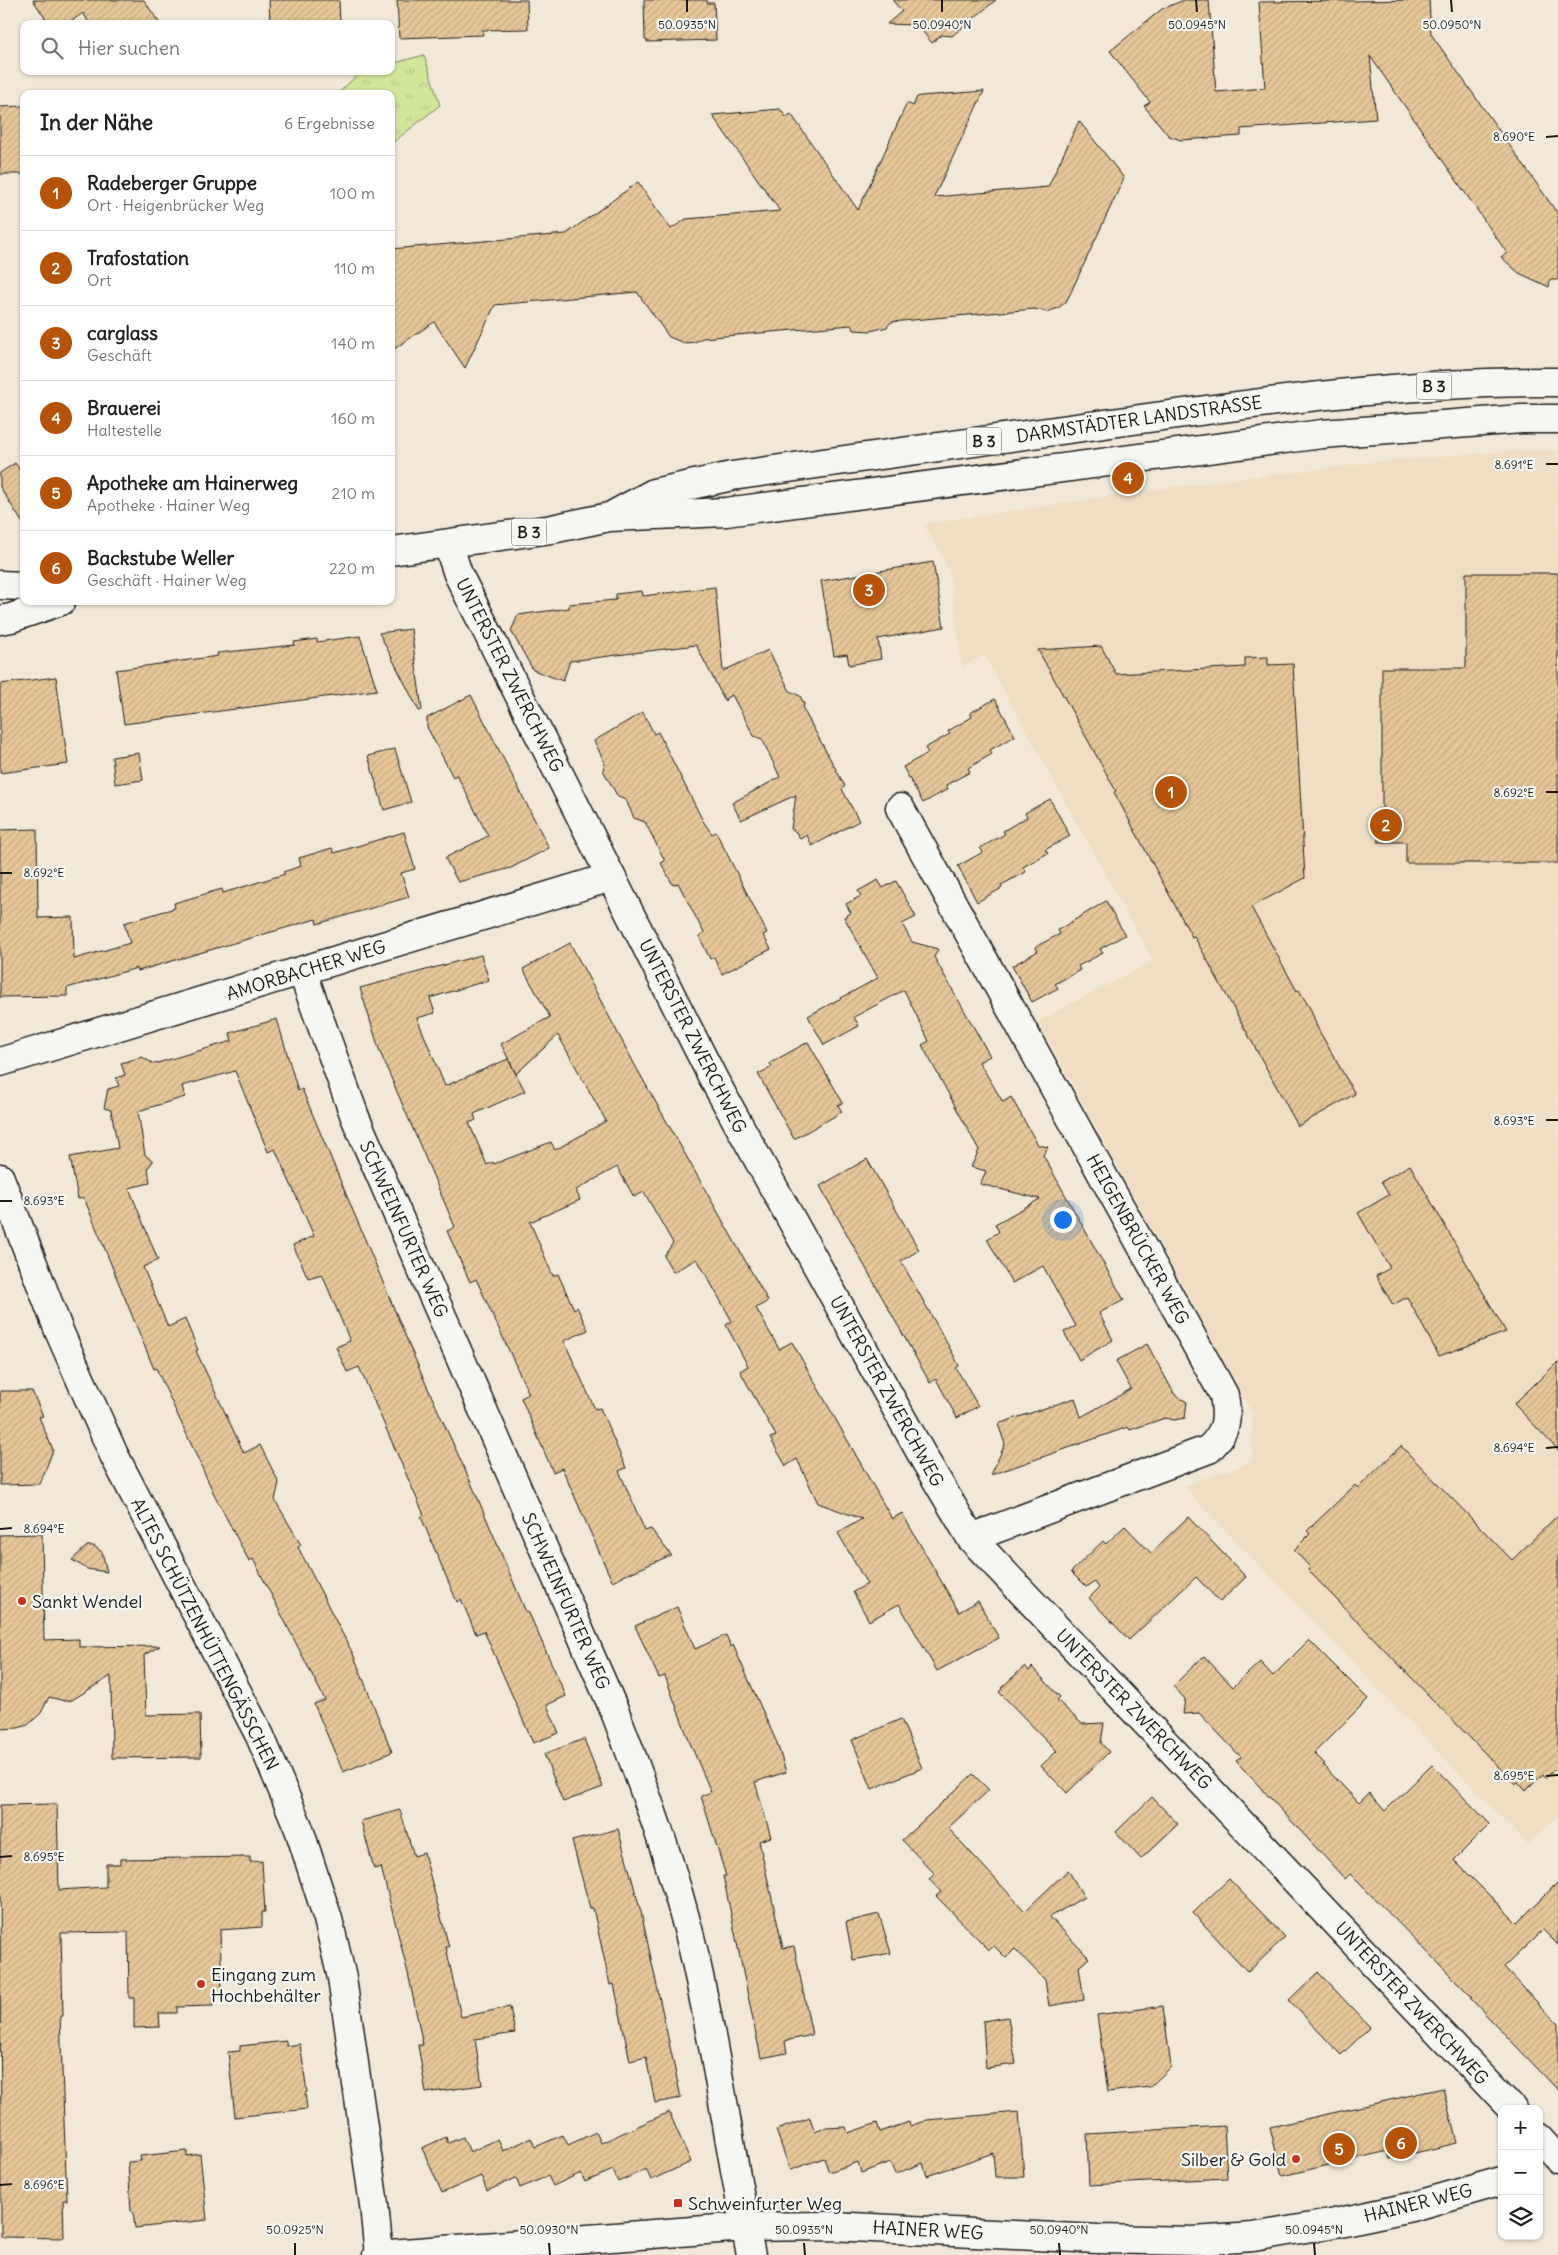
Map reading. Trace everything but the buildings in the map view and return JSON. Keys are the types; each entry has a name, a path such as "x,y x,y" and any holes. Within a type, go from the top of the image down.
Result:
{"street":[{"name":"DARMSTÄDTER LANDSTRASSE","path":"609,518 654,494 732,476 1254,403 1361,391 1505,382 1558,382"},
{"name":"DARMSTÄDTER LANDSTRASSE","path":"395,551 552,529 609,518 726,512 1322,434 1522,419 1558,419"},
{"name":"UNTERSTER ZWERCHWEG","path":"448,544 458,574 714,1080 926,1462 971,1538 1508,2105"},
{"path":"0,585 20,586"},
{"path":"4,614 43,605"},
{"name":"HEIGENBRÜCKER WEG","path":"900,808 1224,1395 1226,1409 1221,1437 1209,1449 971,1538"},
{"name":"AMORBACHER WEG","path":"0,1062 612,877"},
{"name":"SCHWEINFURTER WEG","path":"302,971 355,1117 615,1712 648,1798 667,1854 699,1975 751,2255"},
{"name":"ALTES SCHÜTZENHÜTTENGÄSSCHEN","path":"0,1178 59,1331 114,1455 260,1736 299,1829 328,1919 342,1978 374,2205 378,2255"},
{"path":"1543,2142 1558,2159"},
{"path":"1543,2169 1558,2164"},
{"name":"HAINER WEG","path":"378,2255 746,2228 831,2226 1098,2239 1199,2248 1411,2207 1498,2182"}],"shaded area":[{"path":"1518,450 1558,450 1558,1817 1528,1845 1183,1486 1252,1462 1252,1413 1038,1021 1153,961 984,655 962,667 949,570 924,524 1178,486 1383,461"}],"green space":[{"path":"424,55 440,105 395,141 395,90 341,90 358,75 395,75 395,63"}],"place":[{"name":"Brauerei","path":"1128,478"},
{"name":"carglass","path":"869,590"},
{"name":"Radeberger Gruppe","path":"1171,792"},
{"name":"Trafostation","path":"1386,825"},
{"name":"Sankt Wendel","path":"22,1601"},
{"name":"Eingang zum Hochbehälter","path":"201,1984"},
{"name":"Backstube Weller","path":"1401,2143"},
{"name":"Apotheke am Hainerweg","path":"1339,2149"},
{"name":"Silber & Gold","path":"1296,2159"},
{"name":"Schweinfurter Weg","path":"678,2203"}]}
